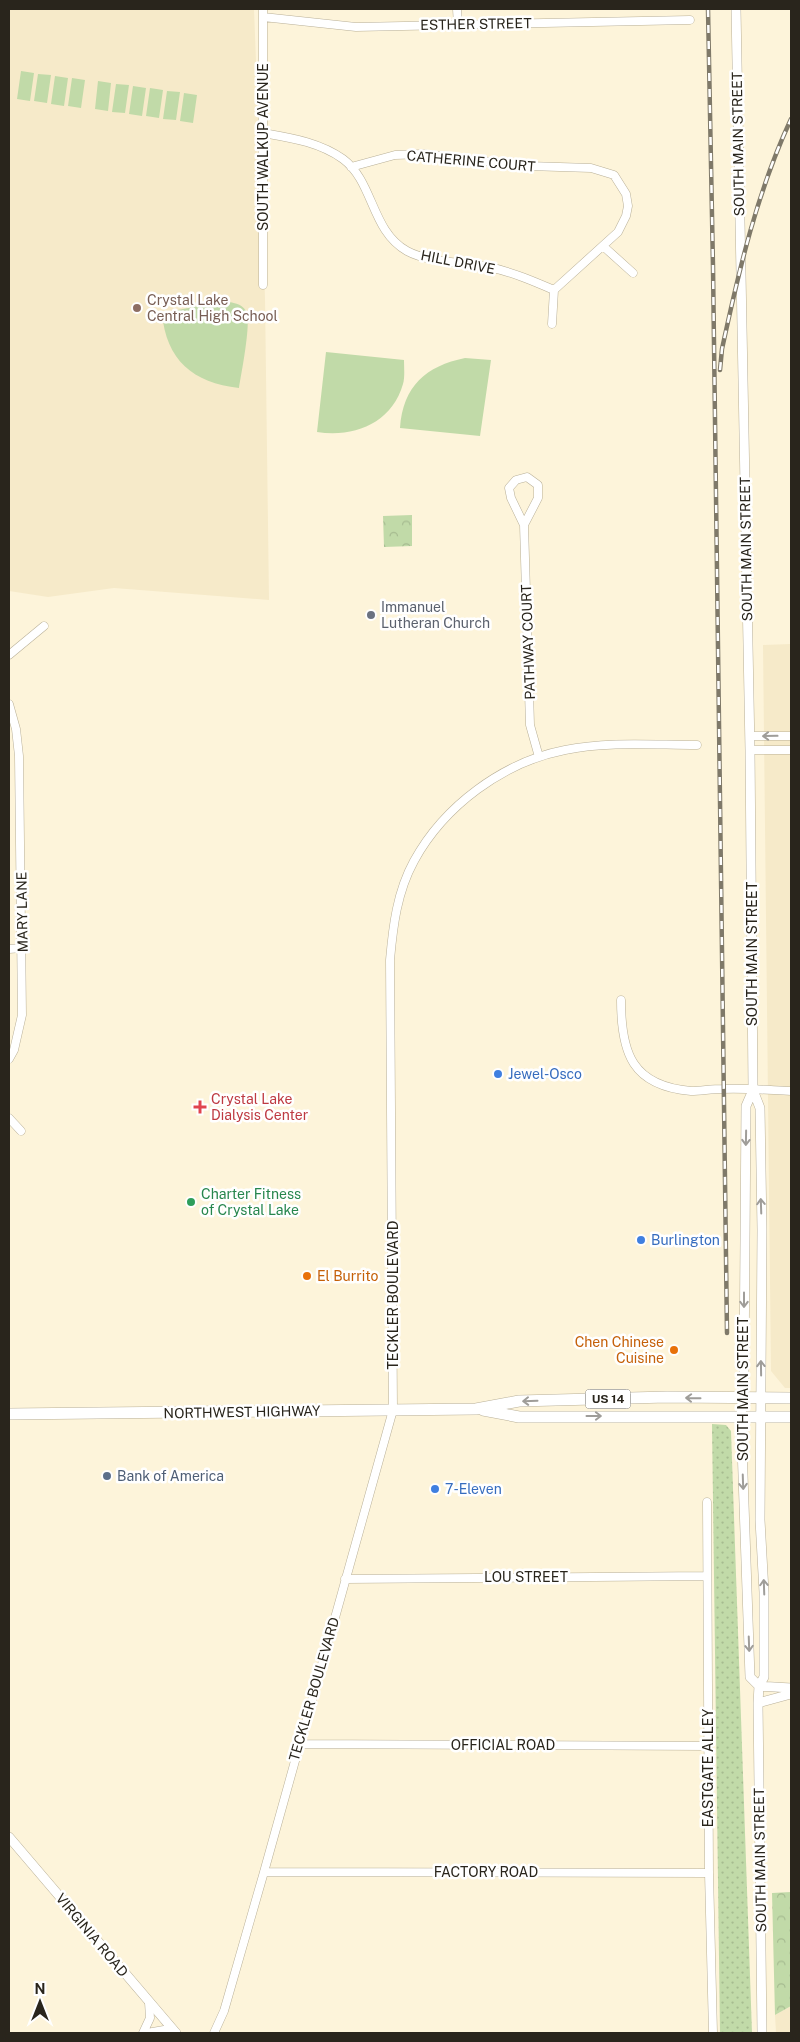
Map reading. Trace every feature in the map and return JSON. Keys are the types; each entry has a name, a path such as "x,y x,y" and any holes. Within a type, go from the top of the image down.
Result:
{"main road":[{"name":"NORTHWEST HIGHWAY","path":"9,1414 476,1409 519,1401 667,1397 791,1398"},
{"name":"NORTHWEST HIGHWAY","path":"476,1409 519,1417 791,1417"}],"street":[{"path":"458,9 458,25"},
{"name":"SOUTH MAIN STREET","path":"736,9 750,736 753,1090 760,1108 762,1230 760,1520 764,1592 764,1677 759,1686 758,1703 762,2033"},
{"name":"ESTHER STREET","path":"263,13 356,27 690,20"},
{"name":"SOUTH WALKUP AVENUE","path":"263,13 263,285"},
{"name":"HILL DRIVE","path":"263,133 317,145 344,160 364,186 378,218 389,236 408,251 424,256 514,273 554,290"},
{"name":"CATHERINE COURT","path":"351,167 395,155 423,154 528,166 592,168 614,175 620,183 627,200 624,224 618,232 554,290"},
{"path":"603,246 633,272"},
{"path":"552,324 554,290"},
{"name":"PATHWAY COURT","path":"524,525 538,498 538,485 527,477 516,480 509,488 511,498 524,525 530,725 539,757"},
{"path":"9,655 44,626"},
{"name":"MARY LANE","path":"9,704 16,730 19,756 22,948 22,1015 14,1050 9,1059"},
{"path":"750,736 791,736"},
{"name":"TECKLER BOULEVARD","path":"214,2033 224,2010 264,1872 393,1410 389,1007 393,924 401,893 414,862 431,835 474,791 501,774 539,757 565,750 614,745 697,745"},
{"path":"750,750 791,750"},
{"path":"9,949 22,948"},
{"path":"621,1000 621,1026 625,1046 636,1070 653,1080 671,1088 692,1091 723,1088 791,1091"},
{"name":"SOUTH MAIN STREET","path":"753,1090 746,1106 744,1376 741,1417 750,1677 759,1686"},
{"path":"9,1118 21,1130"},
{"name":"EASTGATE ALLEY","path":"707,1502 708,1874 713,2033"},
{"name":"LOU STREET","path":"345,1579 707,1576"},
{"path":"759,1686 791,1688"},
{"path":"758,1703 791,1694"},
{"name":"OFFICIAL ROAD","path":"299,1744 707,1746"},
{"name":"VIRGINIA ROAD","path":"9,1837 176,2033"},
{"name":"FACTORY ROAD","path":"264,1872 708,1874"},
{"path":"143,2033 150,2018 149,2002"},
{"path":"147,2033 164,2030 176,2033"}],"shaded area":[{"name":"Crystal Lake Central High School","path":"9,9 254,9 265,298 269,600 114,588 48,597 9,591"},
{"path":"791,644 791,1388 785,1388 771,1371 763,645"},
{"path":"791,2006 791,2033 776,2033 775,2015"}],"green space":[{"path":"21,71 34,73 30,101 17,99"},
{"path":"38,74 51,75 47,103 34,101"},
{"path":"55,76 68,78 64,106 51,104"},
{"path":"72,78 85,80 81,108 68,106"},
{"path":"98,81 111,83 108,111 95,109"},
{"path":"116,84 129,85 125,113 112,112"},
{"path":"133,86 146,88 142,116 129,114"},
{"path":"150,88 163,90 159,118 146,116"},
{"path":"167,91 180,92 176,120 163,119"},
{"path":"184,93 197,95 193,123 180,121"},
{"path":"225,301 242,306 248,316 239,388 208,381 185,366 169,344 162,313"},
{"path":"326,352 404,360 403,384 398,398 381,418 358,430 344,433 317,432"},
{"path":"465,358 491,360 480,436 400,428 406,400 419,380 439,366"},
{"path":"412,515 412,546 384,547 383,516"},
{"path":"712,1424 726,1425 731,1431 752,2033 720,2033"},
{"path":"791,1892 791,2006 775,2015 772,1893"}],"railway":[{"path":"708,9 727,1333"},
{"path":"720,370 722,349 750,232 768,175 791,119"}],"place":[{"name":"Crystal Lake Central High School","path":"137,308"},
{"name":"Immanuel Lutheran Church","path":"371,615"},
{"name":"Jewel-Osco","path":"498,1074"},
{"name":"Crystal Lake Dialysis Center","path":"200,1107"},
{"name":"Charter Fitness of Crystal Lake","path":"191,1202"},
{"name":"Burlington","path":"641,1240"},
{"name":"El Burrito","path":"307,1276"},
{"name":"Chen Chinese Cuisine","path":"674,1350"},
{"name":"Bank of America","path":"107,1476"},
{"name":"7-Eleven","path":"435,1489"}]}
